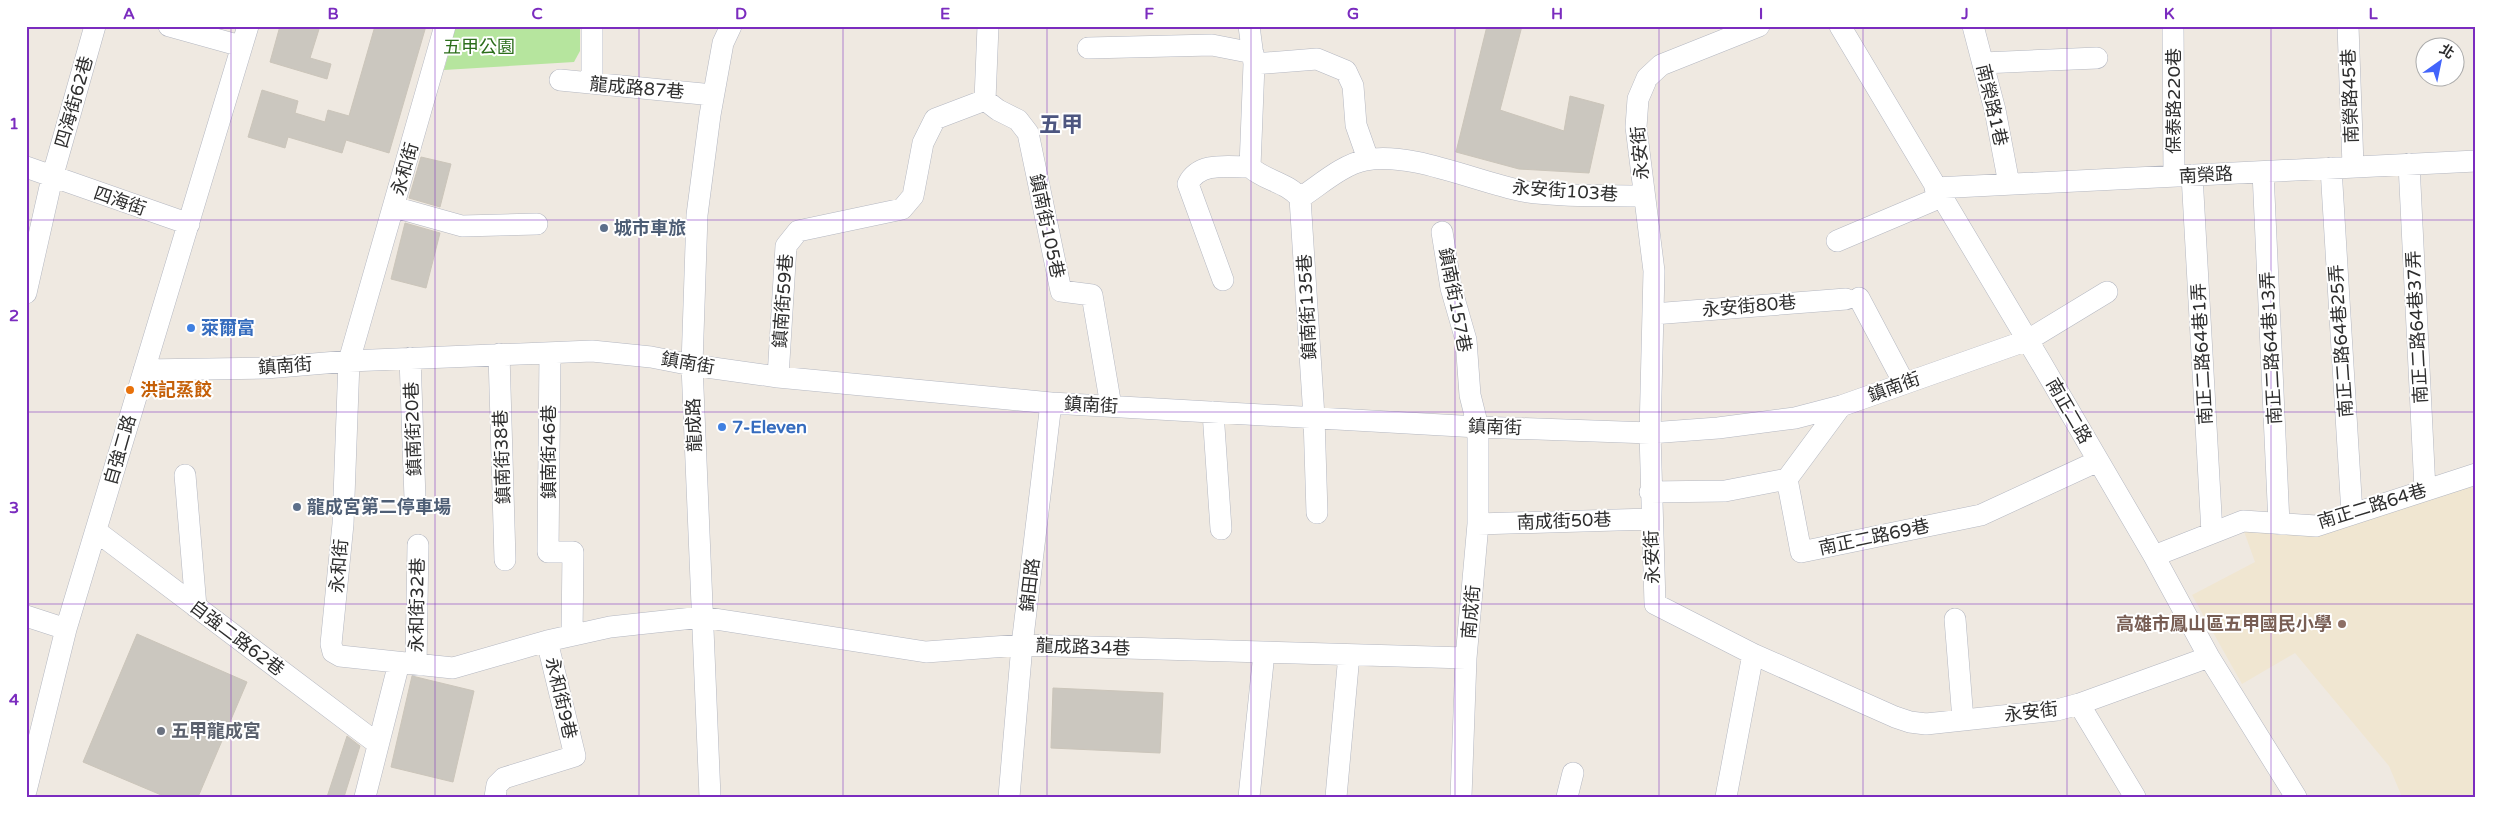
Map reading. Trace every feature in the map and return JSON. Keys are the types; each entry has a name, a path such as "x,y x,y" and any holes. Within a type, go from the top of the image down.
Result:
{"street":[{"name":"四海街62巷","path":"52,178 82,79 95,26"},
{"path":"169,26 244,36"},
{"name":"永和街","path":"445,26 349,361 342,524 331,644 333,652 340,656 453,668 547,640 610,628 702,617"},
{"path":"592,26 592,83"},
{"name":"龍成路","path":"710,797 692,365 697,215 723,44 731,26"},
{"path":"986,100 988,26"},
{"path":"1249,26 1253,59 1250,167"},
{"name":"永安街","path":"1759,26 1661,65 1647,78 1638,99 1636,127 1654,271 1650,492 1655,604 1753,654 1910,722 1926,724 2057,710 2079,704 2209,657"},
{"name":"南榮路1巷","path":"1973,26 1995,110 2009,184"},
{"name":"保泰路220巷","path":"2173,26 2183,176"},
{"name":"南榮路45巷","path":"2348,26 2352,166"},
{"name":"南正二路","path":"1845,27 1938,192 2028,340 2154,556 2209,657 2296,797"},
{"name":"自強二路","path":"26,791 66,629 244,36"},
{"path":"1088,48 1212,45 1253,59 1317,59 1346,71 1353,86 1356,125 1368,159 1349,166 1300,198 1293,189 1256,172 1250,167 1203,169 1192,176 1188,184 1223,280"},
{"path":"1983,63 2097,58"},
{"name":"龍成路87巷","path":"560,80 714,95"},
{"name":"鎮南街59巷","path":"778,377 786,246 798,231 902,209 913,196 923,143 935,119 986,100"},
{"name":"鎮南街105巷","path":"986,100 998,110 1018,120 1028,133 1061,291 1092,295 1111,406"},
{"name":"永安街103巷","path":"1368,159 1402,159 1523,191 1644,196"},
{"name":"南榮路","path":"1837,241 1938,192 2009,184 2476,161"},
{"name":"南正二路64巷37弄","path":"2409,164 2425,490"},
{"name":"四海街","path":"26,167 52,178 189,224"},
{"name":"南正二路64巷25弄","path":"2331,168 2352,514"},
{"name":"南正二路64巷13弄","path":"2263,172 2279,524"},
{"name":"南正二路64巷1弄","path":"2183,176 2212,533"},
{"path":"26,293 52,178"},
{"name":"鎮南街135巷","path":"1300,198 1314,417 1317,513"},
{"path":"394,208 462,226 537,224"},
{"name":"鎮南街157巷","path":"1442,232 1451,288 1466,340 1470,395 1478,427"},
{"name":"鎮南街","path":"144,370 266,368 349,361 592,351 632,355 778,377 1051,402 1478,427 1650,433 1718,428 1786,419 1842,406 2028,340 2107,292"},
{"name":"永安街80巷","path":"1653,314 1852,299 1904,383"},
{"name":"鎮南街46巷","path":"550,352 548,552 573,552 572,636"},
{"name":"鎮南街38巷","path":"499,354 504,560"},
{"name":"鎮南街20巷","path":"410,358 416,499"},
{"name":"錦田路","path":"1009,797 1022,645 1051,402"},
{"path":"1650,492 1725,491 1787,479 1842,406"},
{"path":"1214,412 1221,529"},
{"name":"南成街","path":"1462,797 1466,658 1478,524 1478,427"},
{"name":"南正二路69巷","path":"1787,479 1801,552 1981,515 2098,461"},
{"name":"南正二路64巷","path":"2154,556 2242,521 2316,526 2476,474"},
{"path":"185,475 196,607"},
{"name":"南成街50巷","path":"1478,524 1651,518"},
{"name":"自強二路62巷","path":"96,531 378,744"},
{"name":"永和街32巷","path":"365,797 378,744 408,664 418,545"},
{"path":"26,616 66,629"},
{"name":"龍成路34巷","path":"702,617 926,652 1022,645 1466,658"},
{"path":"1955,619 1963,720"},
{"name":"永和街9巷","path":"495,797 498,785 504,778 574,756 547,640"},
{"path":"1249,797 1264,652"},
{"path":"1726,797 1753,654"},
{"path":"1336,797 1349,655"},
{"path":"2079,704 2127,793"},
{"path":"1567,797 1573,773"}],"shaded area":[{"name":"高雄市鳳山區五甲國民小學","path":"2476,468 2476,797 2402,797 2389,766 2295,653 2242,684 2192,595 2255,562 2241,523 2305,523"}],"green space":[{"name":"五甲公園","path":"456,26 580,26 580,51 574,62 444,70"}],"building":[{"path":"280,26 320,26 310,58 331,64 327,79 270,62"},
{"path":"375,26 426,26 389,153 346,140 342,153 288,137 285,148 248,137 262,90 298,101 295,113 325,122 328,110 349,116"},
{"path":"1487,26 1522,26 1500,110 1564,131 1570,96 1604,105 1589,173 1519,169 1456,152"},
{"path":"421,157 451,164 440,207 409,198"},
{"path":"405,223 440,233 426,288 391,279"},
{"name":"五甲龍成宮","path":"137,634 247,682 198,797 166,797 83,762"},
{"path":"412,676 474,691 453,782 391,767"},
{"path":"1053,688 1163,693 1160,753 1051,748"},
{"path":"347,736 360,746 344,797 327,797"}],"place":[{"name":"城市車旅","path":"604,228"},
{"name":"萊爾富","path":"191,328"},
{"name":"洪記蒸餃","path":"130,390"},
{"name":"7-Eleven","path":"722,427"},
{"name":"龍成宮第二停車場","path":"297,507"},
{"name":"高雄市鳳山區五甲國民小學","path":"2342,624"},
{"name":"五甲龍成宮","path":"161,731"}],"district":[{"name":"五甲","path":"1061,124"}]}
